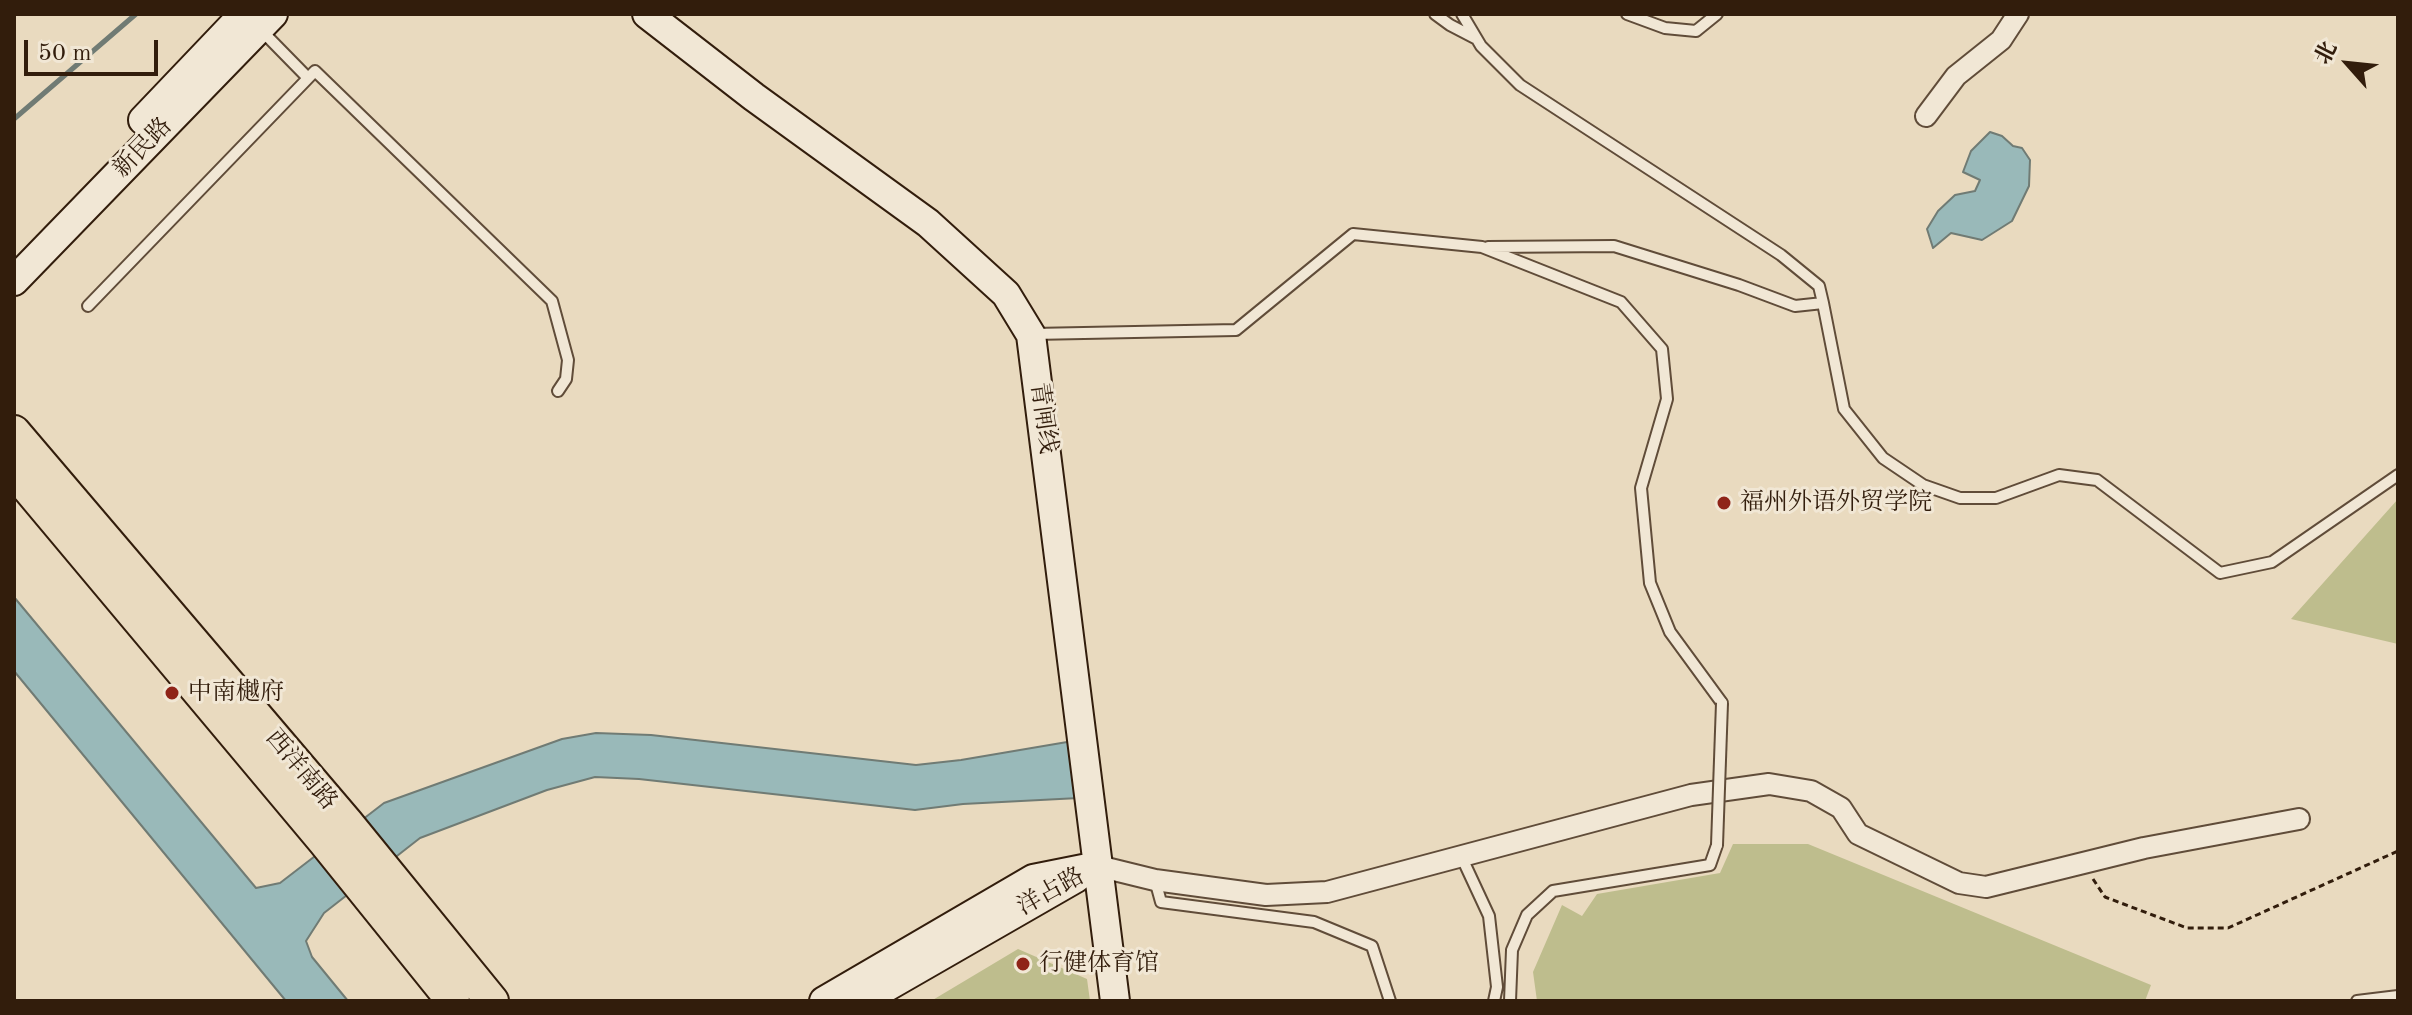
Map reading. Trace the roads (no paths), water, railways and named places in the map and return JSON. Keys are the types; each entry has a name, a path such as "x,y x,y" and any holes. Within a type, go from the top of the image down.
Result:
{"main road":[{"name":"青闸线","path":"647,14 754,97 928,223 1006,294 1031,335 1115,1001"},
{"name":"新民路","path":"15,268 259,19"},
{"name":"西洋南路","path":"14,432 372,878 453,1001"},
{"name":"西洋南路","path":"14,471 336,832"},
{"name":"洋占路","path":"824,1001 1033,879 1098,866"},
{"name":"洋占路","path":"862,1001 1098,866"},
{"name":"西洋南路","path":"372,878 492,1001"}],"street":[{"path":"1926,116 1956,76 2001,40 2018,14"},
{"path":"1098,866 1155,880 1266,895 1327,892 1691,795 1769,784 1811,791 1841,808 1858,834 1959,883 1986,887 2144,848 2299,819"}],"lane":[{"path":"1435,14 1477,39"},
{"path":"1462,14 1477,39 1520,85 1781,255 1819,286 1844,409 1883,458 1923,485 1960,498 1996,498 2059,475 2097,480 2220,573 2272,562 2398,475"},
{"path":"1627,14 1665,28 1696,31 1717,14"},
{"path":"259,19 308,78"},
{"path":"88,306 315,71 545,291 552,301 568,360 566,379 558,391"},
{"path":"1031,335 1236,330 1353,234 1482,247 1614,246 1795,306 1823,303"},
{"path":"1482,247 1621,302 1662,349 1667,399 1641,488 1650,583 1670,632 1722,703 1717,845 1710,865 1553,891 1527,915 1512,950 1510,1001"},
{"path":"1462,858 1489,916 1497,987 1494,1001"},
{"path":"1155,880 1161,902 1314,922 1372,946 1390,1001"},
{"path":"2357,1001 2398,996"}],"water":[{"path":"1990,132 2022,148 2030,160 2029,186 2012,221 1982,240 1951,233 1933,248 1927,229 1938,211 1955,195 1975,191 1980,180 1963,172 1971,151"},
{"path":"14,597 256,888 280,883 384,803 562,739 596,733 651,735 916,765 1073,741 1079,798 963,804 915,810 639,779 595,777 547,790 420,838 324,913 306,941 312,957 348,1001 286,1001 14,671"}],"waterway":[{"path":"14,119 136,14"}],"place":[{"name":"福州外语外贸学院","path":"1724,503"},
{"name":"中南樾府","path":"172,693"},
{"name":"行健体育馆","path":"1023,964"}]}
